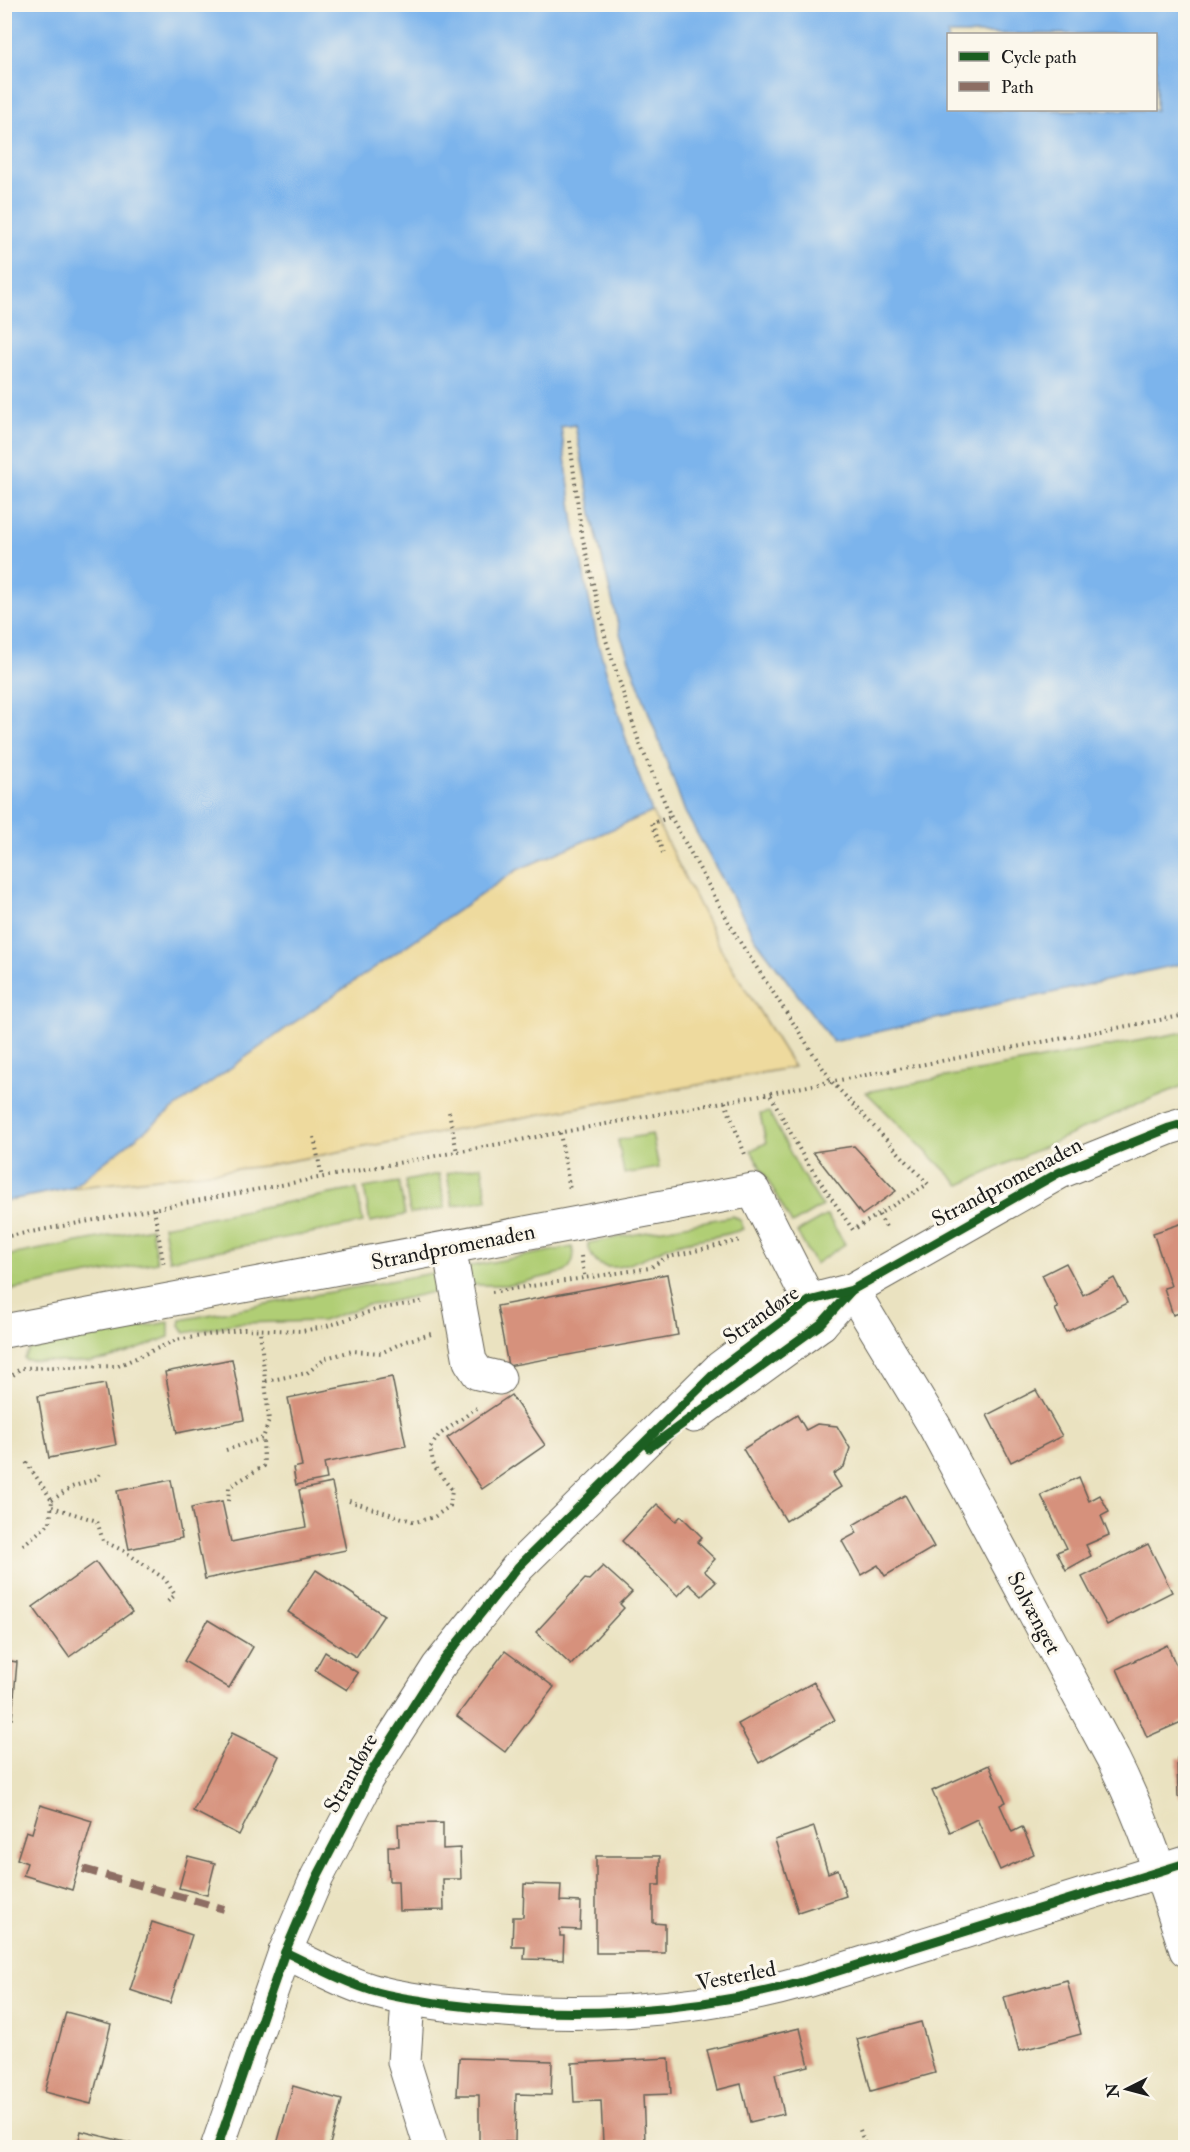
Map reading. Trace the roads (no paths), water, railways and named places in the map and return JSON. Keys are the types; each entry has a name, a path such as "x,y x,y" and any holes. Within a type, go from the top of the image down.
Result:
{"street":[{"name":"Strandpromenaden","path":"852,1290 1060,1172 1185,1123"},
{"name":"Strandpromenaden","path":"4,1332 753,1190 815,1313"},
{"path":"449,1247 470,1360 478,1373 499,1378"},
{"name":"Strandøre","path":"217,2148 285,1952 317,1877 366,1780 438,1667 519,1567 612,1474 815,1313 852,1290"},
{"name":"Solvænget","path":"852,1290 935,1427 1132,1797 1173,1867 1185,1950"},
{"name":"Vesterled","path":"285,1952 364,1988 408,1999 515,2012 603,2013 699,2003 776,1989 1173,1867"},
{"path":"408,1999 404,2062 431,2148"}],"water":[{"path":"5,4 1185,5 1185,963 833,1042 755,938 685,812 621,637 595,529 575,425 561,427 575,531 598,643 628,746 652,812 517,870 292,1024 169,1112 71,1188 5,1201"}]}
